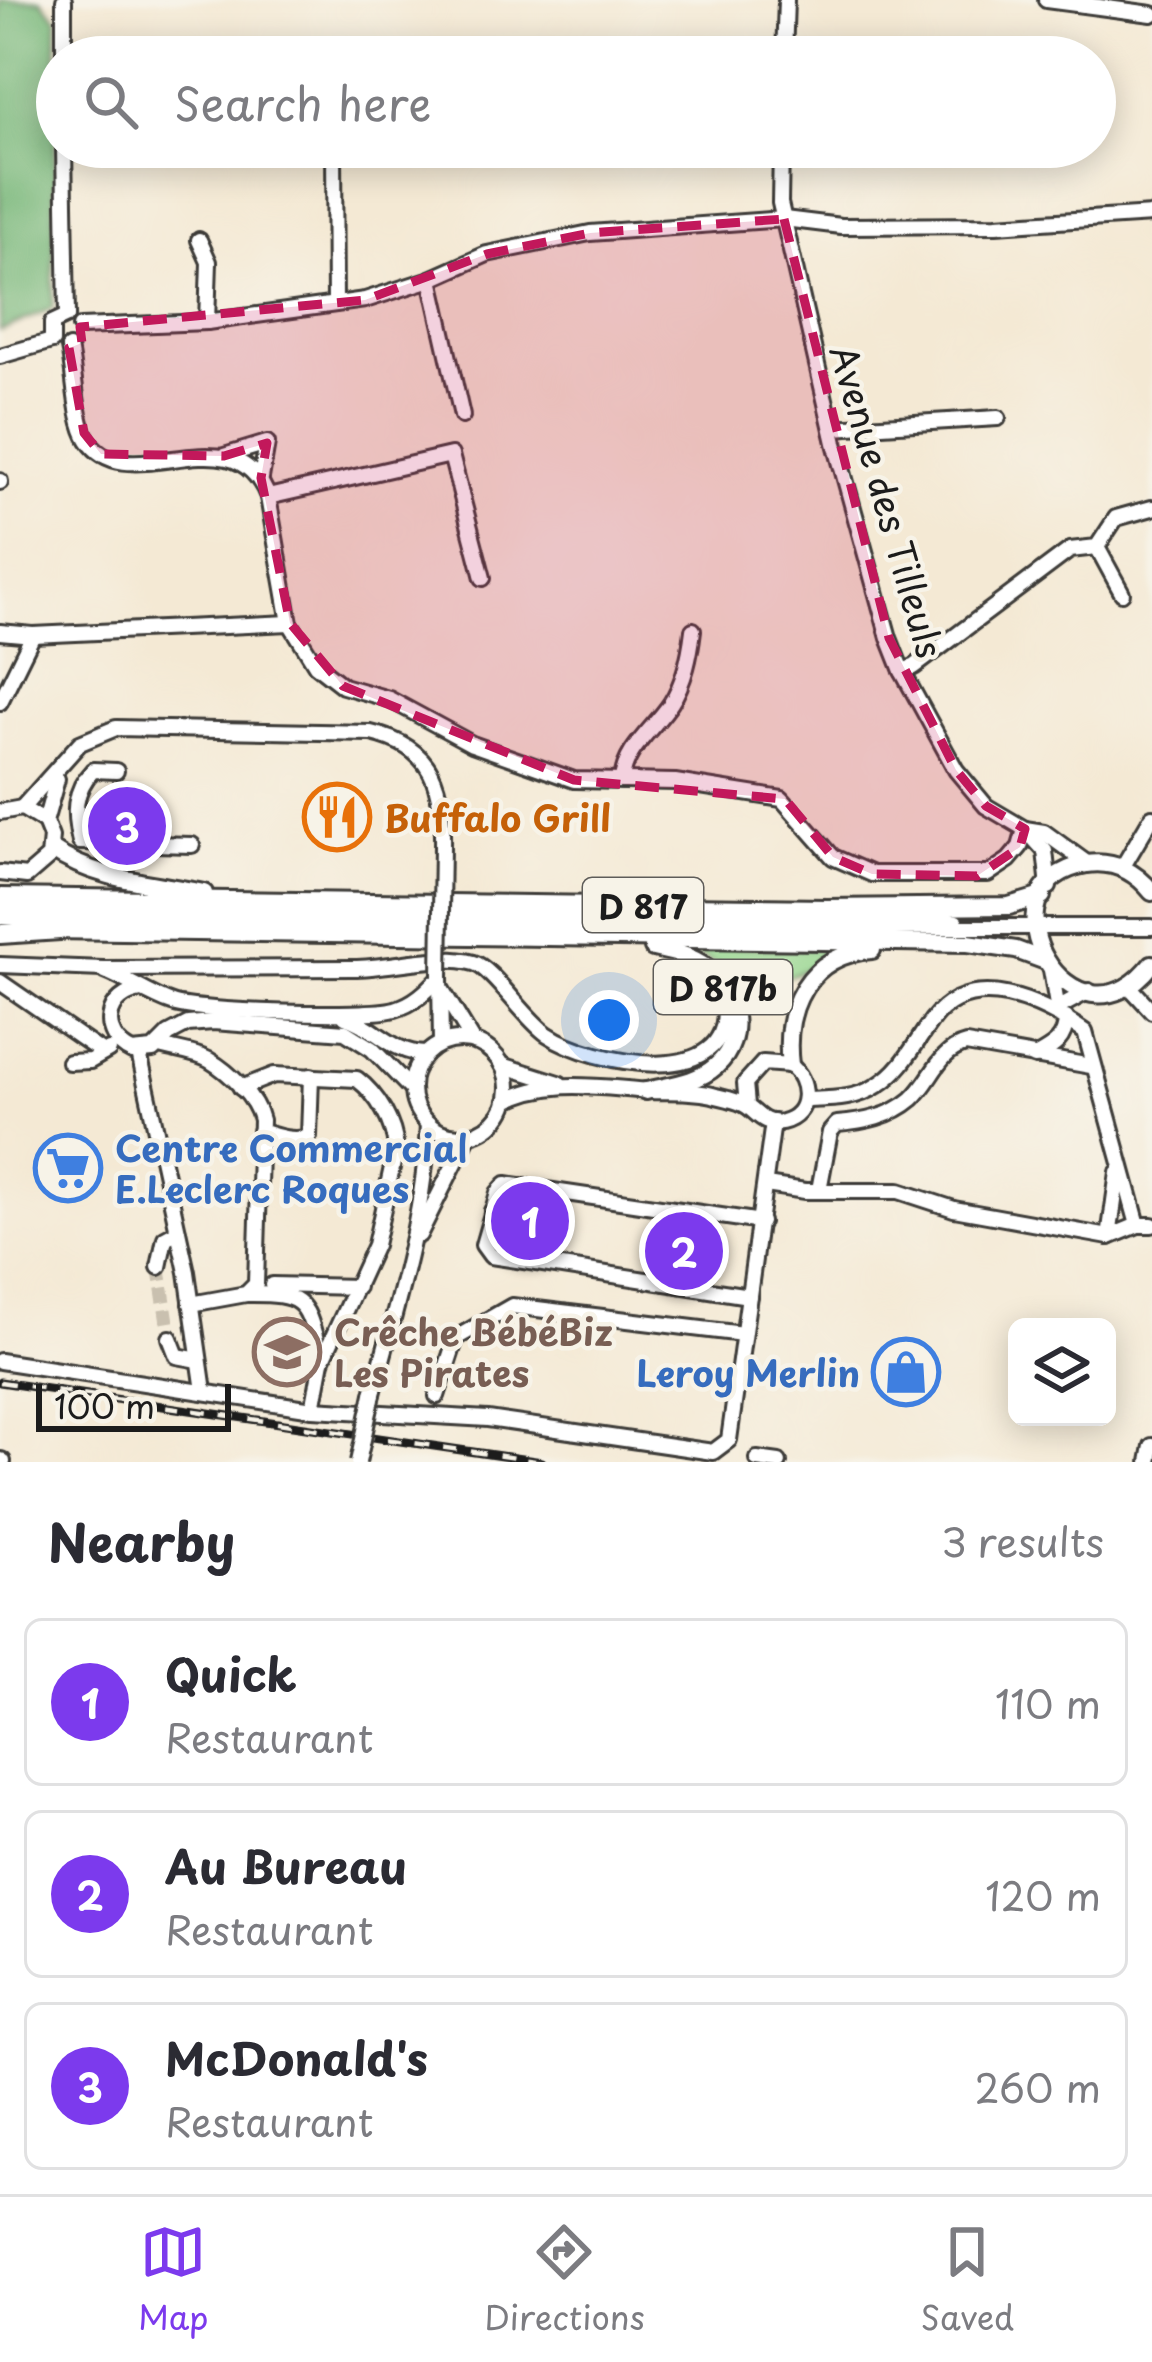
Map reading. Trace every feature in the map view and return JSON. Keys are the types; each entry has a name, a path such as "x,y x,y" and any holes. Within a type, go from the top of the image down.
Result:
{"highway":[{"path":"0,931 60,930"}],"main road":[{"path":"51,849 112,876 243,900"},
{"path":"1088,864 1122,868 1152,892"},
{"name":"D 817","path":"0,897 826,908 1009,906 1046,891 1066,872 1088,864"},
{"path":"1046,891 1034,926 1047,965"},
{"name":"D 817","path":"60,930 575,939 967,934 1016,950 1047,965 1068,984 1089,991"},
{"path":"790,1065 790,1016 823,968 861,950 967,934"},
{"name":"D 817b","path":"575,939 673,952 699,963 720,981 734,1010 732,1041 717,1065 703,1075 646,1091"},
{"path":"1089,991 1128,985 1152,964"}],"street":[{"path":"64,0 64,36"},
{"path":"785,36 786,0"},
{"path":"1046,0 1152,14"},
{"path":"64,168 67,316 80,327 207,322 365,300 488,254 590,233 784,219 841,226 996,225 1152,215"},
{"path":"334,168 335,304"},
{"name":"Avenue des Tilleuls","path":"781,168 780,203 832,428 889,638 902,671 969,789 986,806 1024,829 1045,851 1046,891"},
{"path":"199,240 209,262 207,322"},
{"path":"431,279 462,416"},
{"path":"52,341 52,323 67,316"},
{"path":"69,348 80,339 80,327"},
{"path":"0,356 52,341 69,348"},
{"path":"69,348 84,433 101,454 132,460 224,456 267,443 261,478"},
{"path":"832,428 998,418"},
{"path":"268,496 451,455 482,578"},
{"path":"224,456 240,460 261,478 290,623 316,665 344,686 389,699 472,744 552,774 596,782 674,782 782,799 833,857 872,874 988,874 1010,860 1020,847 1024,829"},
{"path":"1097,547 1116,518 1152,508"},
{"path":"902,671 914,667 1070,550 1097,547"},
{"path":"1097,547 1122,593"},
{"path":"0,632 33,635 290,623"},
{"path":"622,781 623,764 674,700 693,630"},
{"path":"0,702 33,635"},
{"path":"0,812 22,808 87,738 116,728 371,733 412,750 443,801 441,1043"},
{"path":"0,873 17,878 36,872 51,849 45,822 52,789 66,758"},
{"path":"116,771 93,770 77,790 77,837 85,843 192,845"},
{"path":"22,808 45,822"},
{"path":"1122,868 1152,817"},
{"name":"Avenue des Tilleuls","path":"1024,829 1044,832 1088,864"},
{"path":"0,907 939,919 967,934"},
{"path":"0,917 940,929 967,934 1034,926 1152,927"},
{"path":"1,976 103,970 393,968 428,960 471,962 489,971 528,1020 553,1038 587,1052 671,1063 689,1061 713,1047 721,1036 725,1013 714,984 673,952"},
{"path":"1035,1057 1058,1044 1066,1030 1047,965"},
{"path":"103,970 186,1006 322,1012 400,1008 441,984"},
{"path":"1,976 103,1053"},
{"path":"441,984 473,1041 502,1064 508,1088 493,1123 469,1135 440,1132 420,1114 413,1077 425,1054 441,1043 473,1041"},
{"path":"1128,985 1152,1011"},
{"path":"143,990 124,994 111,1009 109,1028 119,1045 139,1053 188,1024 344,1033 373,1048 412,1090"},
{"path":"1058,1011 1089,991"},
{"path":"766,1184 916,1193 954,1209 1109,1237 1145,1225 1119,1167 1084,1031 1058,1011 1012,995 988,992 962,997 934,1017 892,1075 873,1089 851,1097 805,1100"},
{"path":"162,999 171,1016 164,1040"},
{"path":"322,1012 359,1021 399,1050 425,1054"},
{"path":"164,1040 210,1060 258,1108 262,1163 251,1289"},
{"path":"819,1190 830,1132 837,1124 869,1120 911,1100 951,1048 966,1044 1091,1066"},
{"path":"69,1062 91,1060 119,1045"},
{"path":"139,1053 187,1271 204,1391"},
{"path":"506,1100 526,1090 564,1085 709,1094 747,1105 758,1117 773,1123 790,1119 805,1100 803,1079 782,1061 764,1063 746,1083 709,1094"},
{"path":"502,1064 564,1085"},
{"path":"241,1088 274,1075 357,1079 395,1133 383,1215 357,1287 322,1361 314,1409"},
{"path":"260,1131 309,1136 311,1076"},
{"path":"746,1083 747,1105"},
{"path":"0,1361 314,1409 488,1419 713,1452 729,1439 773,1123"},
{"path":"358,1462 409,1256 427,1157 428,1124"},
{"path":"409,1256 469,1135"},
{"path":"1109,1237 1119,1167"},
{"path":"749,1296 491,1256 483,1245 498,1192 506,1184 760,1222"},
{"path":"492,1211 501,1242 540,1251 552,1191"},
{"path":"178,1232 165,1238 159,1265 187,1271"},
{"path":"191,1304 251,1289 357,1287"},
{"path":"251,1289 284,1294 306,1309 322,1361"},
{"path":"437,1396 456,1338 512,1306 743,1334"},
{"path":"170,1337 177,1356 200,1360"},
{"path":"1149,1462 1152,1446"},
{"path":"757,1459 779,1462"}],"highlighted area":[{"path":"784,219 889,638 956,770 986,806 1025,829 1020,847 977,876 872,874 833,857 785,799 574,780 343,686 290,623 261,478 267,443 224,456 101,454 84,433 69,348 82,343 80,327 365,300 487,254 590,233"}],"green space":[{"path":"0,0 41,0 57,18 57,36 36,36 36,168 55,168 53,308 0,331"},
{"path":"682,946 833,950 794,974 758,978 722,967"}],"tunnel":[{"path":"159,1267 170,1338"}],"railway":[{"path":"0,1382 542,1462"}],"place":[{"name":"Buffalo Grill","path":"337,817"},
{"name":"McDonald's","path":"127,826"},
{"name":"Centre Commercial E.Leclerc Roques","path":"68,1168"},
{"name":"Quick","path":"530,1221"},
{"name":"Au Bureau","path":"684,1251"},
{"name":"Crêche BébéBiz Les Pirates","path":"287,1352"},
{"name":"Leroy Merlin","path":"906,1372"}]}
